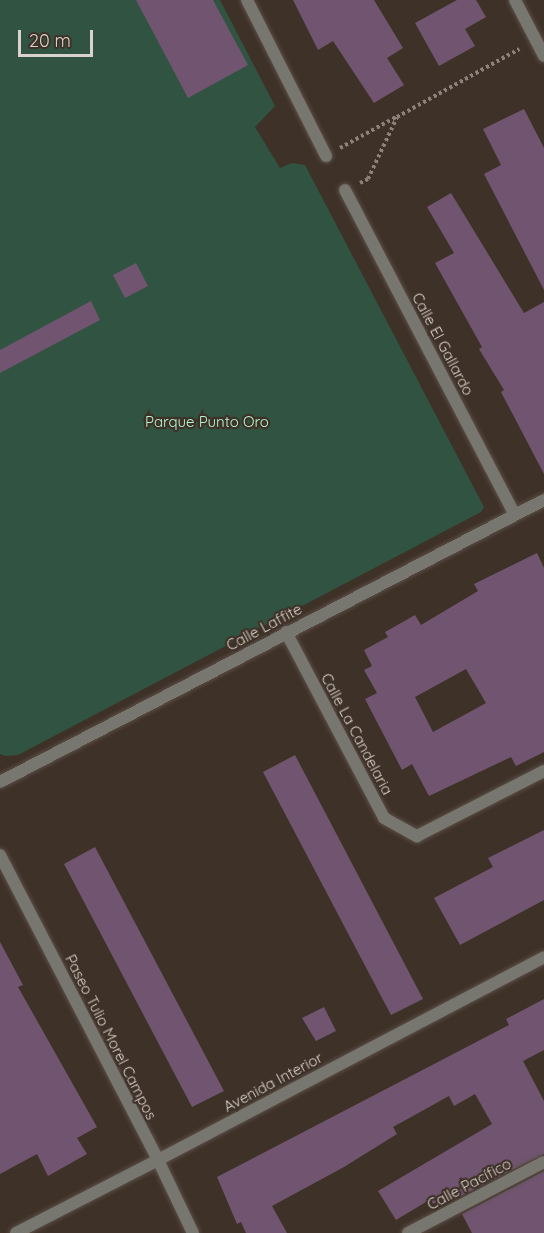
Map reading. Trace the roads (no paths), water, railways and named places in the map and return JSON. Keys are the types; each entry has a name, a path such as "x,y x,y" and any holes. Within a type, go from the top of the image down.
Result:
{"street":[{"path":"247,0 326,156"},
{"path":"515,0 544,56"},
{"name":"Calle El Gallardo","path":"345,190 514,513"},
{"name":"Calle Laffite","path":"0,783 514,513 544,500"},
{"name":"Calle La Candelaria","path":"286,632 384,818 417,836 544,771"},
{"name":"Paseo Tulio Morel Campos","path":"0,855 158,1160 193,1233"},
{"name":"Avenida Interior","path":"16,1233 544,957"},
{"name":"Calle Pacífico","path":"408,1233 544,1162"}],"park label":[{"name":"Parque Punto Oro","path":"207,422"}]}
